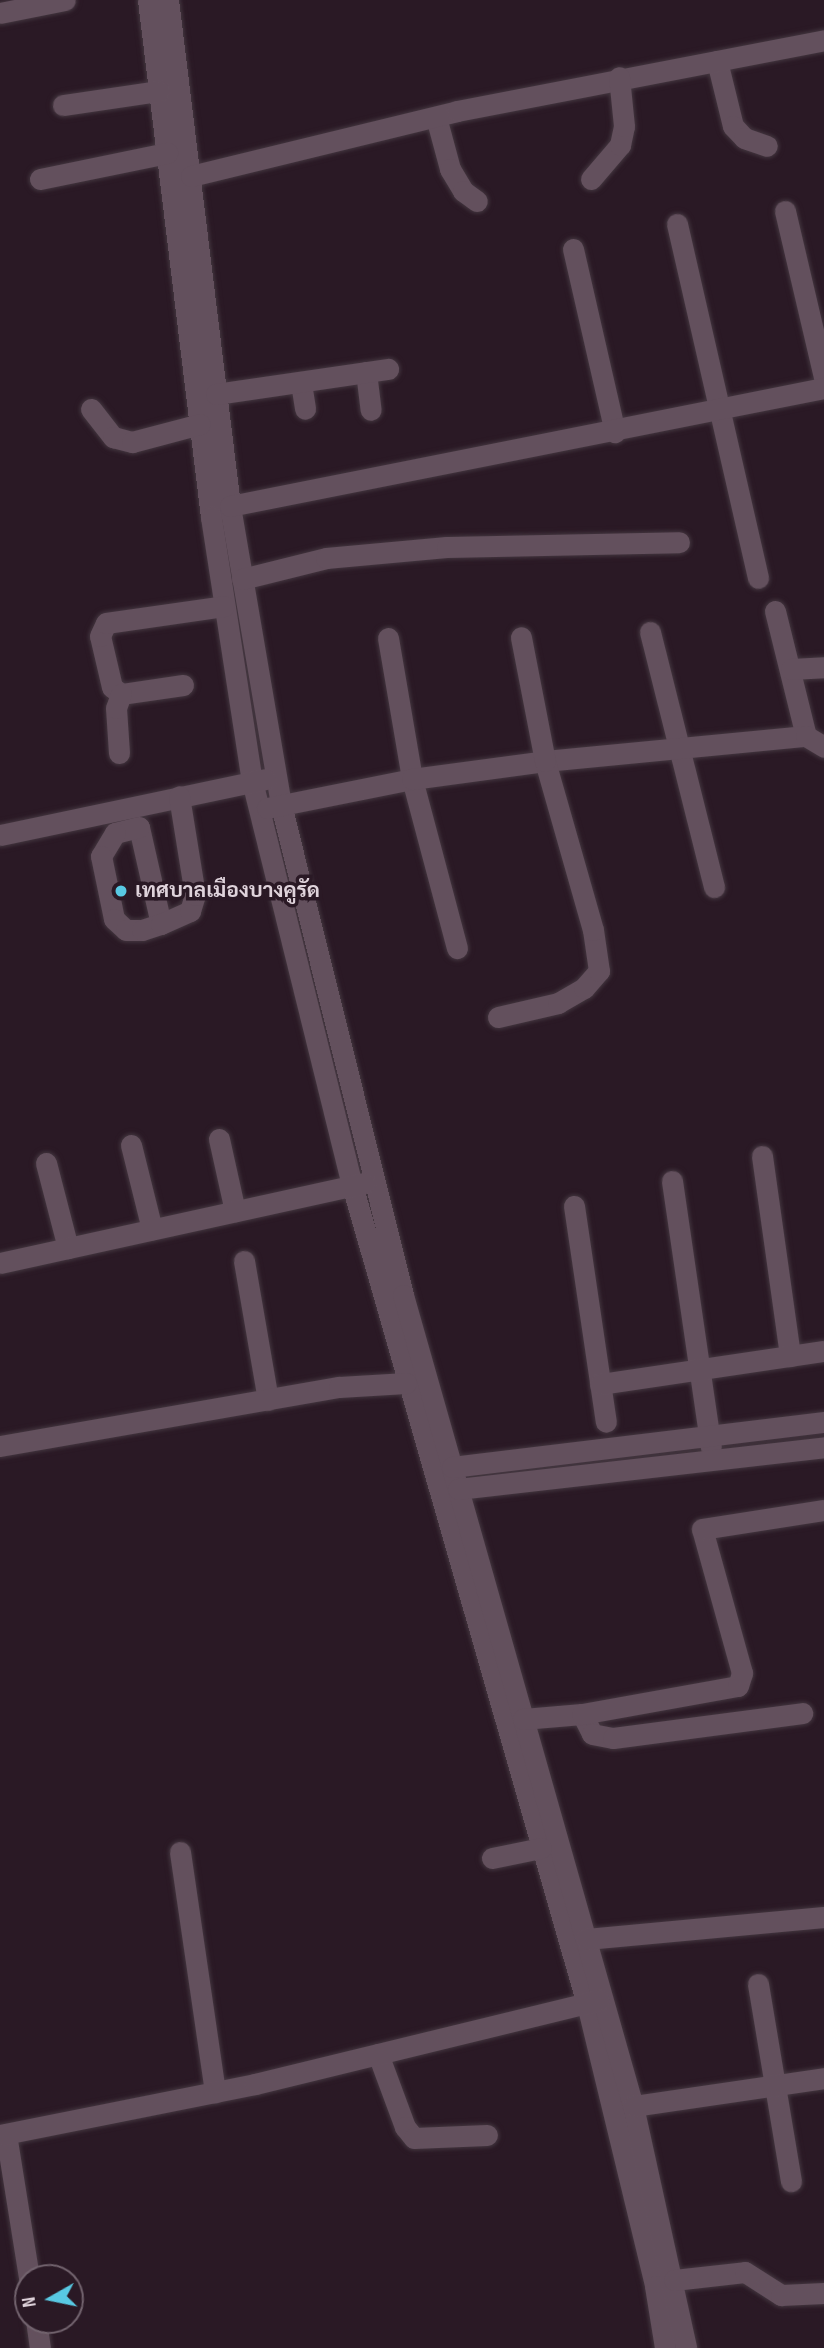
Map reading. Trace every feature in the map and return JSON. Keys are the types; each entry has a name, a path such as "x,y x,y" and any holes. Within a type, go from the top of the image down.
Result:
{"street":[{"path":"0,13 65,0"},
{"path":"148,0 224,606 252,782 352,1185 406,1384 541,1848 633,2106 674,2280 686,2348"},
{"path":"168,0 230,506 281,805 374,1180 458,1489 586,1939 595,2001 655,2286 665,2348"},
{"path":"191,176 436,117 619,77 824,40"},
{"path":"717,61 733,126 744,138 767,146"},
{"path":"592,179 620,145 624,126 619,77"},
{"path":"64,105 159,91"},
{"path":"436,117 450,169 463,191 477,201"},
{"path":"40,179 167,153"},
{"path":"785,211 824,377"},
{"path":"677,224 758,578"},
{"path":"573,249 615,432"},
{"path":"216,394 388,369"},
{"path":"366,372 371,410"},
{"path":"301,383 305,408"},
{"path":"230,506 615,432 824,388"},
{"path":"90,410 113,437 132,442 200,424"},
{"path":"242,579 326,558 447,547 679,541"},
{"path":"183,685 121,694 112,687 100,636 106,623 224,606"},
{"path":"259,810 412,779 545,761 681,749 819,745 791,669 775,611"},
{"path":"650,632 713,887"},
{"path":"388,638 412,779 457,947"},
{"path":"498,1017 558,1003 584,988 599,971 593,930 545,761 521,638"},
{"path":"791,669 824,667"},
{"path":"119,753 116,708 121,694"},
{"path":"0,835 276,777"},
{"path":"139,827 115,833 101,856 114,919 126,930 161,924 194,906 179,796"},
{"path":"133,806 161,924"},
{"path":"219,1139 235,1211"},
{"path":"131,1145 152,1229"},
{"path":"762,1156 790,1356"},
{"path":"46,1163 68,1248"},
{"path":"0,1263 374,1180"},
{"path":"672,1181 713,1459"},
{"path":"574,1206 606,1422"},
{"path":"244,1261 268,1400"},
{"path":"600,1384 824,1351"},
{"path":"0,1446 339,1387 406,1384"},
{"path":"452,1467 824,1422"},
{"path":"458,1489 824,1447"},
{"path":"523,1719 582,1714 738,1686 742,1673 702,1529 824,1510"},
{"path":"582,1714 592,1734 613,1738 802,1713"},
{"path":"492,1858 541,1848"},
{"path":"180,1852 215,2092"},
{"path":"586,1939 824,1917"},
{"path":"758,1984 791,2181"},
{"path":"26,2264 3,2135 215,2092 595,2001"},
{"path":"378,2054 405,2127 414,2138 487,2135"},
{"path":"633,2106 824,2078"},
{"path":"674,2280 746,2272 781,2295 824,2293"}],"place":[{"name":"เทศบาลเมืองบางคูรัด","path":"121,891"}]}
